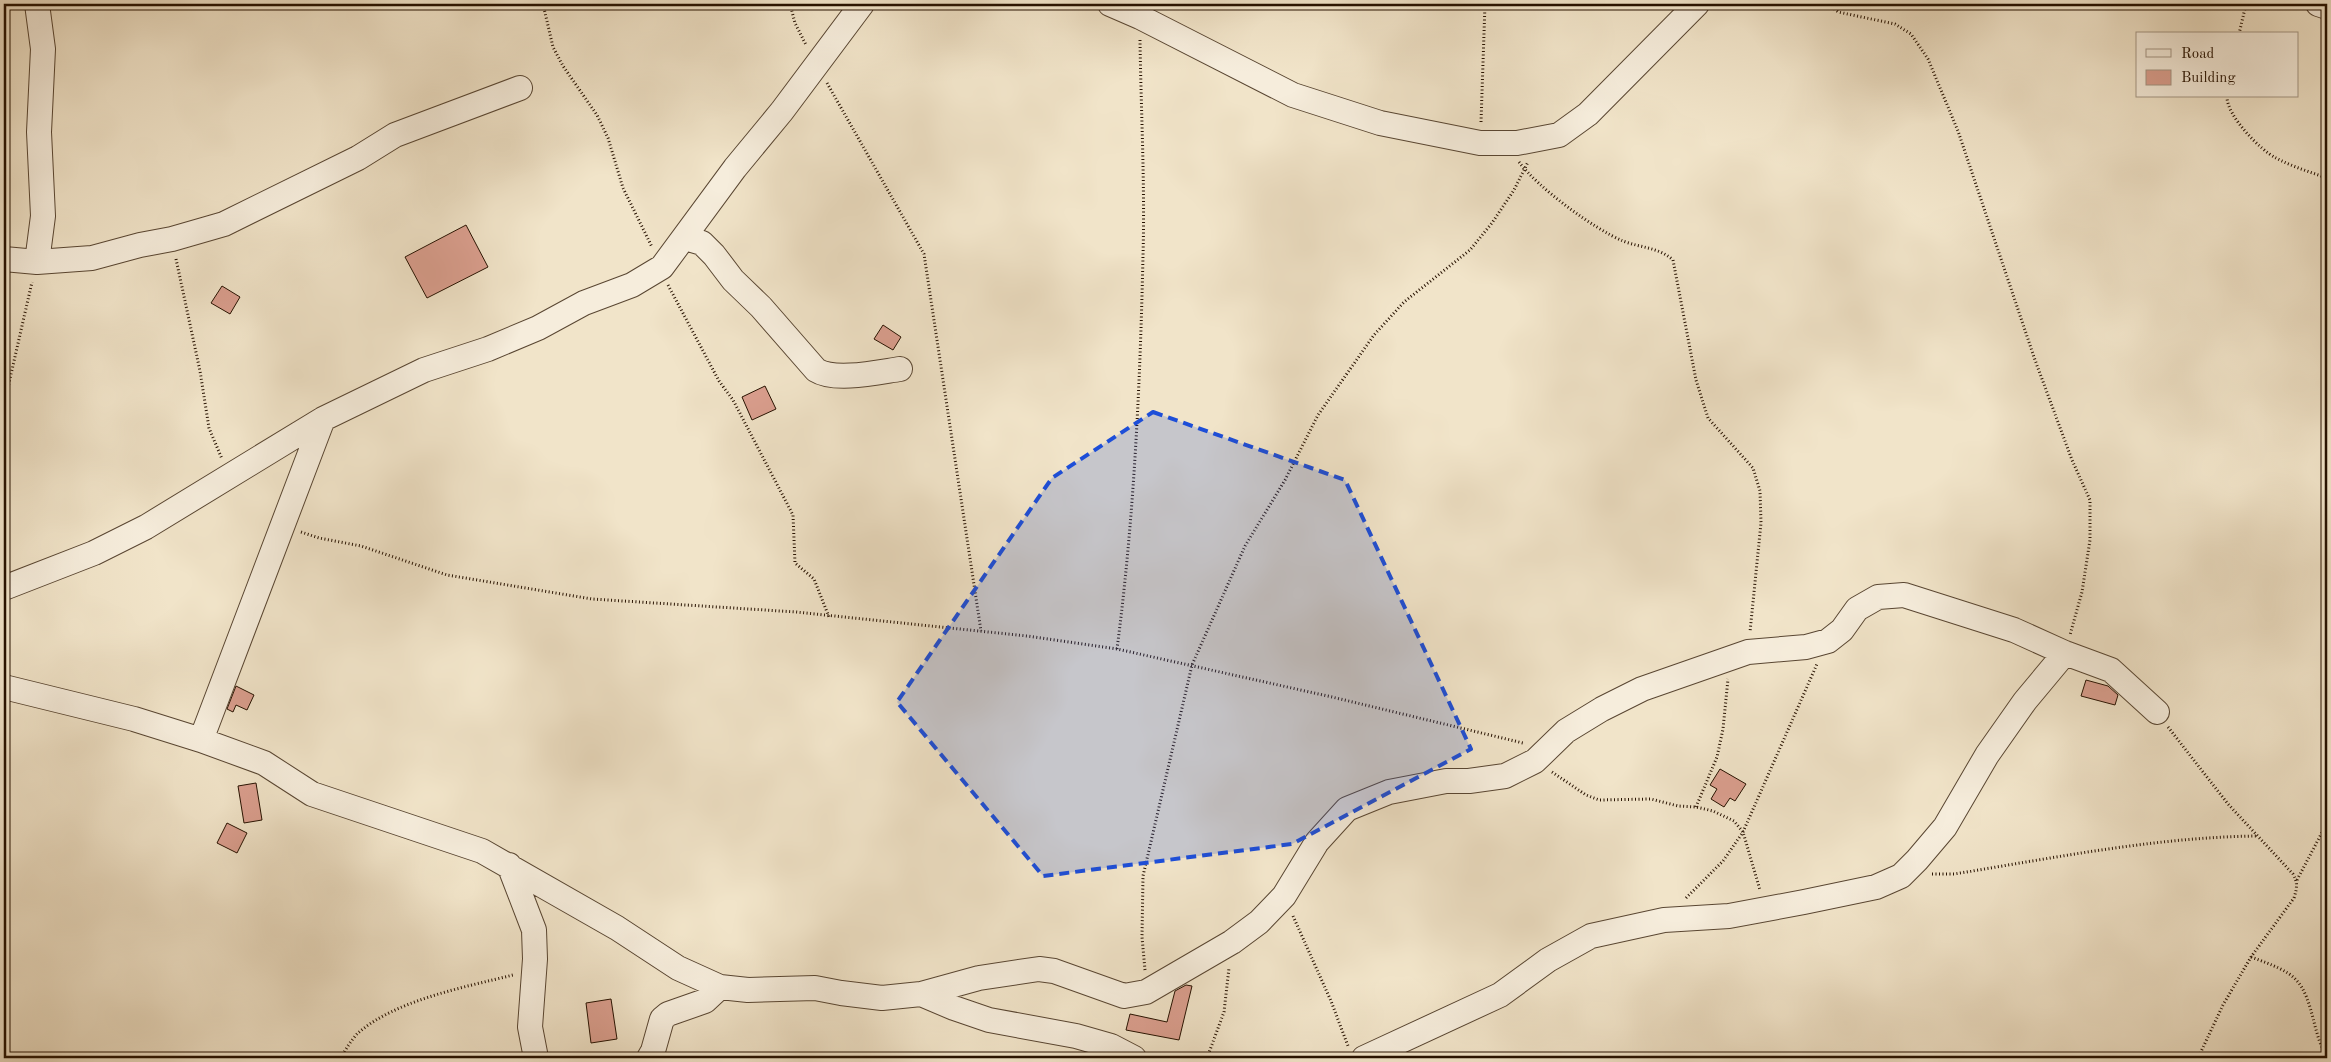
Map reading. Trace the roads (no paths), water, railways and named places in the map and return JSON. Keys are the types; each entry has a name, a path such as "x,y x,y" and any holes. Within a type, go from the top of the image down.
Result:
{"street":[{"path":"37,4 43,49 39,132 43,216 37,262"},
{"path":"4,588 94,553 146,527 323,420 424,370 488,349 538,328 584,303 632,285 662,268 735,168 862,4"},
{"path":"1110,4 1140,17 1293,95 1380,123 1480,143 1517,144 1559,135 1588,114 1697,4"},
{"path":"2318,4 2327,7"},
{"path":"4,259 37,262 92,258 140,244 172,240 224,224 358,158 395,135 520,88"},
{"path":"685,238 702,243 714,255 732,280 761,307 816,370 822,374 857,375 900,369"},
{"path":"201,740 323,420"},
{"path":"4,687 134,719 201,740 264,764 312,794 482,850 617,928 678,968 720,987 748,990 815,988 882,998 921,994 979,978 1039,969 1054,971 1124,996 1146,992 1232,942 1259,922 1284,896 1317,842 1347,809 1389,792 1446,781 1469,781 1505,776 1542,754 1566,731 1602,709 1642,689 1739,656 1806,647 1828,641 1842,630 1858,609 1878,597 1904,595 2014,630 2065,653 2110,670 2157,712"},
{"path":"1357,1054 1500,995 1548,960 1591,936 1664,920 1729,916 1766,909 1876,887 1901,876 1918,860 1945,826 1986,755 2025,701 2065,653"},
{"path":"509,864 534,930 530,1027 536,1058"},
{"path":"649,1058 654,1051 662,1019 668,1014 704,1001 720,987"},
{"path":"921,994 989,1020 1076,1036 1111,1046 1134,1058"}]}
